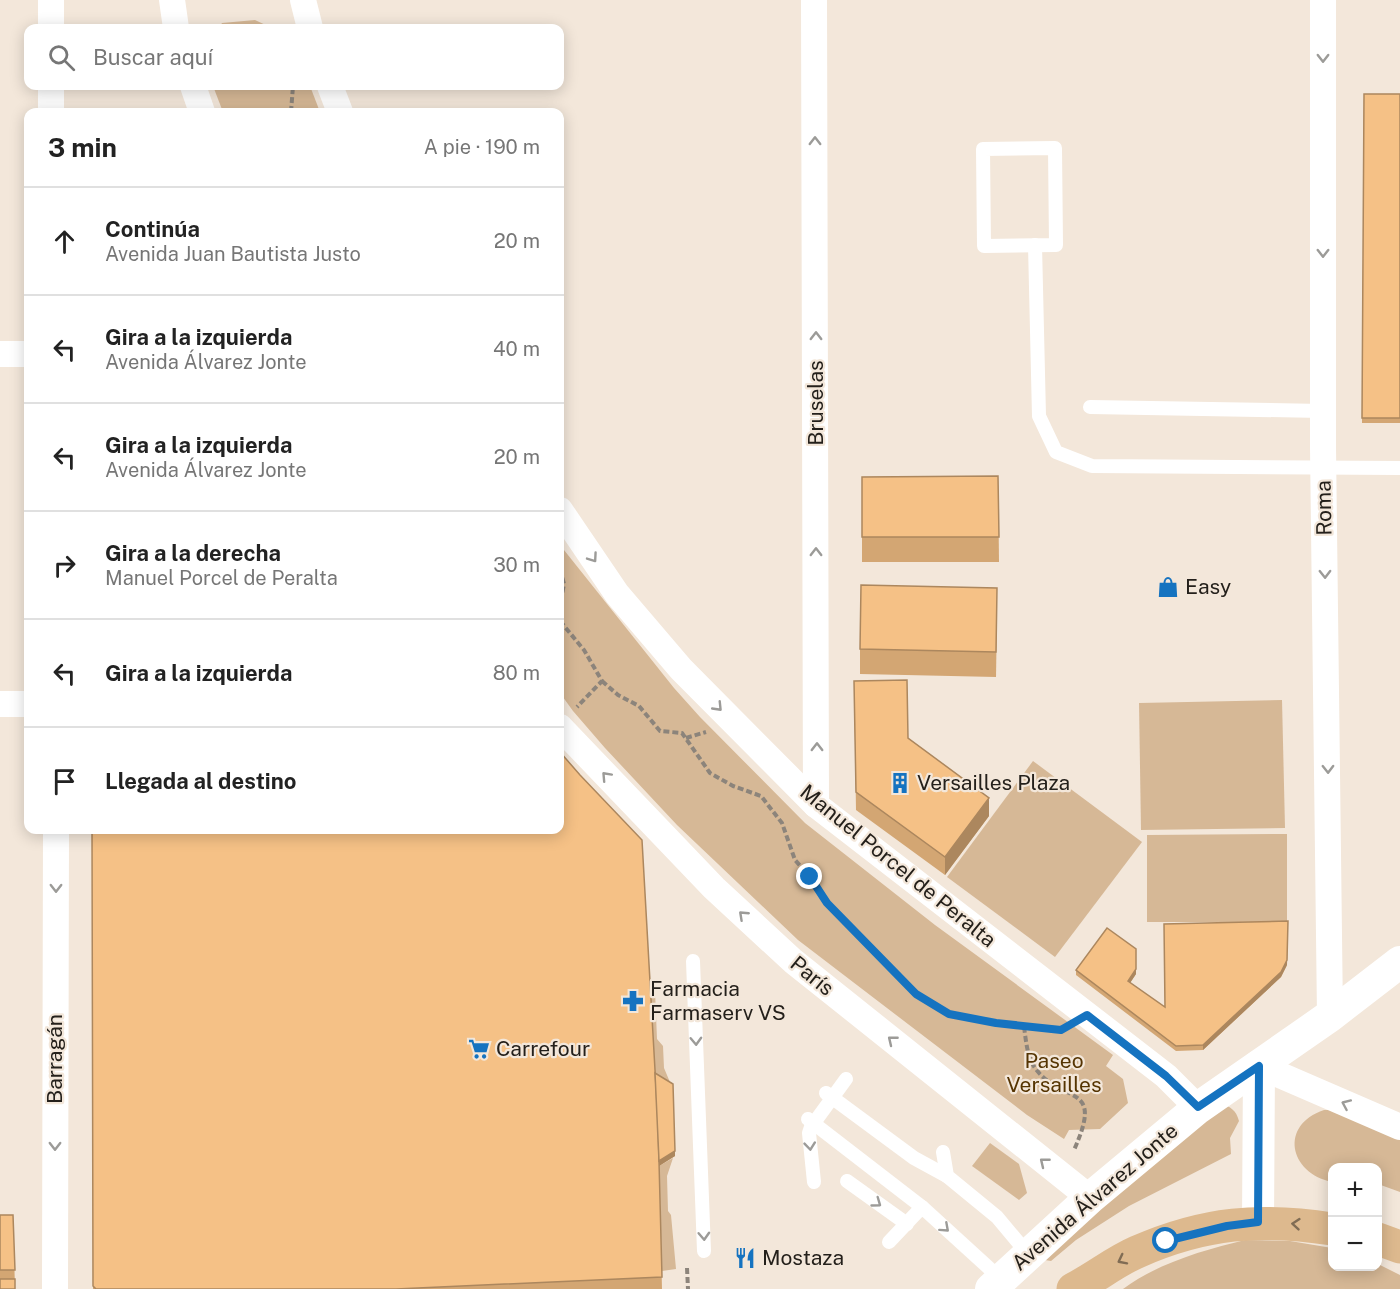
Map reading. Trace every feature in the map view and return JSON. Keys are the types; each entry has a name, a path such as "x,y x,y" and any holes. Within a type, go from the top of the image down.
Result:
{"main road":[{"path":"1073,1289 1108,1267 1166,1241 1217,1227 1258,1222 1328,1228"},
{"path":"1382,1241 1400,1247"}],"street":[{"path":"51,0 51,24"},
{"path":"172,0 175,24"},
{"path":"303,0 309,24"},
{"name":"Bruselas","path":"814,0 816,805"},
{"name":"Roma","path":"1323,0 1323,468 1330,1016"},
{"path":"51,90 51,108"},
{"path":"194,90 201,108"},
{"path":"332,90 338,108"},
{"path":"0,354 24,354"},
{"name":"Manuel Porcel de Peralta","path":"564,516 617,594 681,669 816,805 1166,1076 1198,1107"},
{"path":"0,704 24,704"},
{"name":"París","path":"566,719 707,881 793,961 1090,1198"},
{"name":"Barragán","path":"55,1289 56,834"},
{"name":"Avenida Álvarez Jonte","path":"996,1284 1090,1198 1198,1107 1330,1016 1400,962"},
{"path":"1258,1222 1259,1066 1400,1127"}],"lane":[{"path":"1055,148 1056,245 1035,245 984,246 983,149 1055,148"},
{"path":"1035,245 1040,416 1056,452 1092,466 1400,468"},
{"path":"1090,407 1323,411"},
{"path":"693,961 704,1251"},
{"path":"814,1182 809,1133 846,1079"},
{"path":"826,1093 914,1158 947,1176 997,1217 1028,1254"},
{"path":"808,1119 922,1207 996,1284"},
{"path":"943,1152 947,1176"},
{"path":"847,1181 908,1224"},
{"path":"889,1242 922,1207"}],"path":[{"path":"291,108 292,90"},
{"path":"564,626 584,650 602,681 618,695 639,706 660,731 682,733 710,773 733,786 761,796 782,823 795,860 810,877 827,903 916,994 949,1014 1024,1027 1061,1030 1087,1015"},
{"path":"566,719 602,681"},
{"path":"1024,1027 1028,1052 1034,1067 1048,1080 1072,1094 1084,1105 1085,1112 1081,1130 1062,1176"},
{"path":"687,1269 688,1289"}],"green space":[{"path":"255,20 264,24 221,24"},
{"path":"215,90 312,90 318,108 221,108"},
{"name":"Paseo Versailles","path":"564,550 674,688 805,823 935,925 1113,1055 1106,1066 1123,1079 1128,1103 1100,1129 1069,1130 1064,1139 1027,1115 798,940 677,825 564,699"},
{"path":"1282,700 1285,828 1141,830 1139,703"},
{"path":"1033,761 1142,842 1055,957 947,877"},
{"path":"1287,834 1287,922 1147,922 1147,835"},
{"path":"650,985 655,991 657,1039 663,1046 664,1068 672,1087 655,1078"},
{"path":"1220,1103 1232,1109 1239,1121 1230,1138 1231,1154 1129,1206 1076,1240 1051,1261 1045,1260 1045,1254"},
{"path":"1324,1110 1335,1110 1400,1133 1400,1192 1382,1185 1382,1163 1328,1163 1328,1181 1317,1177 1306,1169 1295,1148 1295,1137 1300,1126 1310,1117"},
{"path":"990,1143 1019,1164 1027,1193 1019,1200 972,1166"},
{"path":"673,1158 667,1176 668,1211 671,1215 676,1269 662,1271 659,1166"},
{"path":"1245,1240 1290,1241 1328,1247 1328,1271 1382,1271 1382,1266 1400,1275 1400,1289 1123,1289 1151,1272 1198,1253"}],"building":[{"path":"1364,94 1400,94 1400,418 1362,418"},
{"path":"998,476 999,537 862,537 862,477"},
{"path":"861,585 997,588 996,652 860,649"},
{"name":"Versailles Plaza","path":"907,680 908,738 989,798 945,857 856,792 854,681"},
{"name":"Carrefour","path":"564,757 642,840 658,1123 662,1277 396,1289 96,1289 93,1286 92,834 564,834"},
{"path":"1288,921 1287,960 1281,972 1203,1045 1176,1046 1076,970 1107,928 1136,949 1136,969 1128,981 1165,1007 1164,924"},
{"path":"655,1073 673,1084 675,1151 659,1161"},
{"path":"0,1215 13,1215 15,1270 0,1270"},
{"path":"0,1279 15,1279 15,1289 0,1289"}],"place":[{"name":"Easy","path":"1168,587"},
{"name":"Versailles Plaza","path":"900,783"},
{"name":"Farmacia Farmaserv VS","path":"633,1001"},
{"name":"Carrefour","path":"479,1049"},
{"name":"Mostaza","path":"745,1258"}],"route":[{"path":"810,877 827,903 916,994 949,1014 1024,1027 1061,1030 1087,1015 1166,1076 1198,1107 1259,1066 1258,1222 1196,1232 1166,1241"}]}
